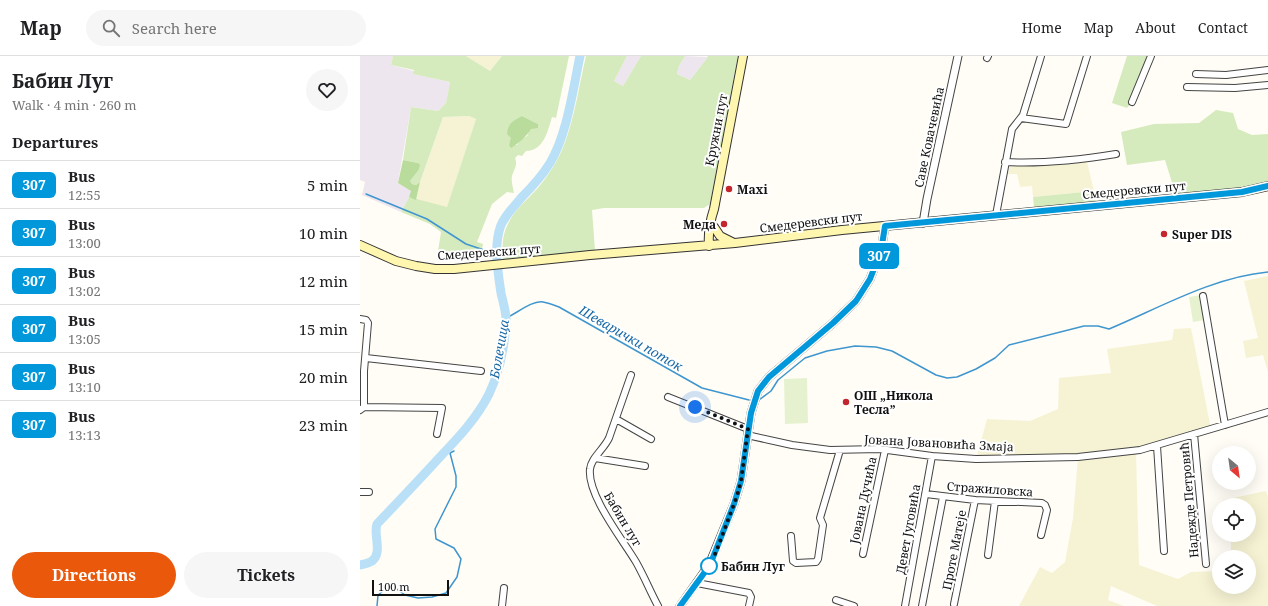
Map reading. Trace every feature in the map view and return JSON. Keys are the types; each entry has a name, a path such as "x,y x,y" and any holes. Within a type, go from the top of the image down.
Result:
{"main road":[{"name":"Кружни пут","path":"711,245 711,229 714,209 742,56"},
{"name":"Смедеревски пут","path":"360,245 396,261 425,268 454,269 590,255 695,247 885,226 1242,192 1268,186"},
{"path":"695,247 704,240 711,229 720,236 735,243"}],"street":[{"name":"Саве Ковачевића","path":"923,223 958,56"},
{"path":"996,215 1012,129 1016,122 1021,118 1041,56"},
{"path":"1021,118 1066,124 1087,56"},
{"path":"1132,102 1151,56"},
{"path":"1196,74 1226,75 1268,70"},
{"path":"1187,87 1235,88 1268,85"},
{"path":"1005,162 1031,163 1083,160 1116,154"},
{"path":"680,606 710,565 734,504 741,481 748,432 757,395 765,381 838,319 856,301 863,291 877,261 882,245 885,226"},
{"path":"1202,296 1225,425"},
{"path":"360,318 366,320 368,323 362,408 442,408 437,434"},
{"path":"366,358 482,371"},
{"name":"Бабин луг","path":"631,375 606,444 595,458 590,469 590,477 595,496 636,562 658,606"},
{"name":"Јована Јовановића Змаја","path":"668,397 748,432 792,445 840,450 885,450 932,456 978,459 1078,457 1136,451 1268,412"},
{"path":"616,419 651,439"},
{"name":"Надежде Петровић","path":"1194,434 1206,564"},
{"path":"1157,446 1164,551"},
{"path":"791,536 793,561 796,563 816,562 818,559 823,525 820,518 840,450"},
{"name":"Јована Дучића","path":"863,554 885,450"},
{"name":"Девет Југовића","path":"905,606 932,456"},
{"path":"595,458 645,466"},
{"path":"360,492 369,492"},
{"name":"Стражиловска","path":"926,494 975,500 1045,504 1047,510 1042,535"},
{"path":"922,606 943,496"},
{"name":"Проте Матеје","path":"954,604 975,500"},
{"path":"988,555 994,501"},
{"path":"697,582 749,593 751,597 749,606"},
{"path":"502,606 504,588"},
{"path":"836,600 854,606"}],"shaded area":[{"path":"360,56 393,56 391,65 414,71 414,74 450,82 446,103 438,111 411,107 398,183 412,191 401,212 362,195 365,182 360,180"},
{"path":"466,56 502,56 490,71"},
{"path":"627,56 641,56 623,86 614,81"},
{"path":"685,56 708,57 690,80 677,74 679,66"},
{"path":"469,116 476,119 447,208 416,200 420,182 443,117"},
{"path":"1087,162 1094,191 1033,197 1032,186 1020,187 1017,174 1008,174 1010,165 1057,165"},
{"path":"1268,276 1268,372 1263,355 1246,358 1243,341 1258,338 1244,281"},
{"path":"1191,328 1211,429 1136,451 1139,565 1178,579 1191,572 1212,571 1212,594 1256,594 1256,550 1231,550 1231,542 1256,542 1256,498 1233,498 1266,491 1268,498 1268,606 1157,606 1111,586 1108,600 1124,606 1019,606 1040,567 1052,573 1065,562 1073,518 1078,457 976,459 987,419 1030,421 1058,409 1059,378 1111,373 1107,349 1172,340 1174,329"}],"green space":[{"path":"393,56 466,56 490,71 502,56 569,56 556,118 552,117 547,133 537,148 526,151 522,156 518,155 515,158 516,165 512,176 514,193 507,192 492,204 477,242 483,244 481,253 483,253 481,258 477,260 472,258 469,260 465,252 438,251 441,232 430,224 401,212 409,197 447,207 476,119 469,116 443,117 420,182 416,185 412,184 410,181 418,171 418,163 403,160 411,107 438,111 446,103 450,82 413,74 414,70 391,65","holes":["522,116 538,124 530,129 527,136 520,140 517,145 509,145"]},
{"path":"586,56 627,56 614,81 623,86 641,56 685,56 679,66 677,74 690,80 708,57 707,56 738,56 710,204 704,208 604,208 592,210 595,251 503,260 503,246 506,228 517,210 545,179 562,151 574,112"},
{"path":"1127,56 1151,56 1132,102 1127,108 1112,103"},
{"path":"1216,110 1233,113 1238,129 1252,135 1268,134 1268,186 1171,198 1174,189 1165,160 1127,165 1121,132 1154,124 1199,123"},
{"path":"522,116 538,124 538,128 531,129 522,140 511,148 509,145 511,138 507,134 508,127"},
{"path":"403,160 418,163 420,165 418,171 410,181 412,184 416,185 420,182 416,200 409,197 411,191 398,183"},
{"path":"1094,191 1096,202 1034,208 1033,197"},
{"path":"1201,295 1205,320 1193,322 1189,297"},
{"path":"807,378 808,423 785,424 784,379"}],"waterway":[{"name":"Болечица","path":"360,565 371,562 375,558 377,553 377,524 467,428 484,403 493,385 501,358 506,320 501,293 497,250 497,242 501,225 505,217 540,177 556,152 569,111 580,56"},
{"path":"366,194 427,219 466,244 484,250"},
{"name":"Шеварички поток","path":"759,400 771,391 778,380 805,358 827,351 855,346 876,347 892,351 936,375 947,378 957,377 976,369 995,358 1009,345 1084,326 1098,326 1109,329 1187,294 1227,280 1268,272"},
{"name":"Шеварички поток","path":"506,318 534,303 543,302 551,304 559,307 702,388 749,400"},
{"name":"Болечица","path":"377,606 378,595 391,585 405,595 418,598 432,597 446,593 457,577 461,559 454,548 436,539 435,529 456,487 456,476 450,453 454,451"}],"bus line":[{"name":"307","path":"680,606 710,565 737,496 741,481 751,413 758,391 775,371 846,312 856,301 870,279 877,261 882,245 885,226 1242,192 1268,186"}],"place":[{"name":"Maxi","path":"729,189"},
{"name":"Меда","path":"724,224"},
{"name":"Super DIS","path":"1164,234"},
{"name":"ОШ „Никола Тесла”","path":"846,402"},
{"name":"Бабин Луг","path":"709,566"}],"route":[{"path":"695,407 748,429 741,481 737,496 716,552 709,566"}]}
